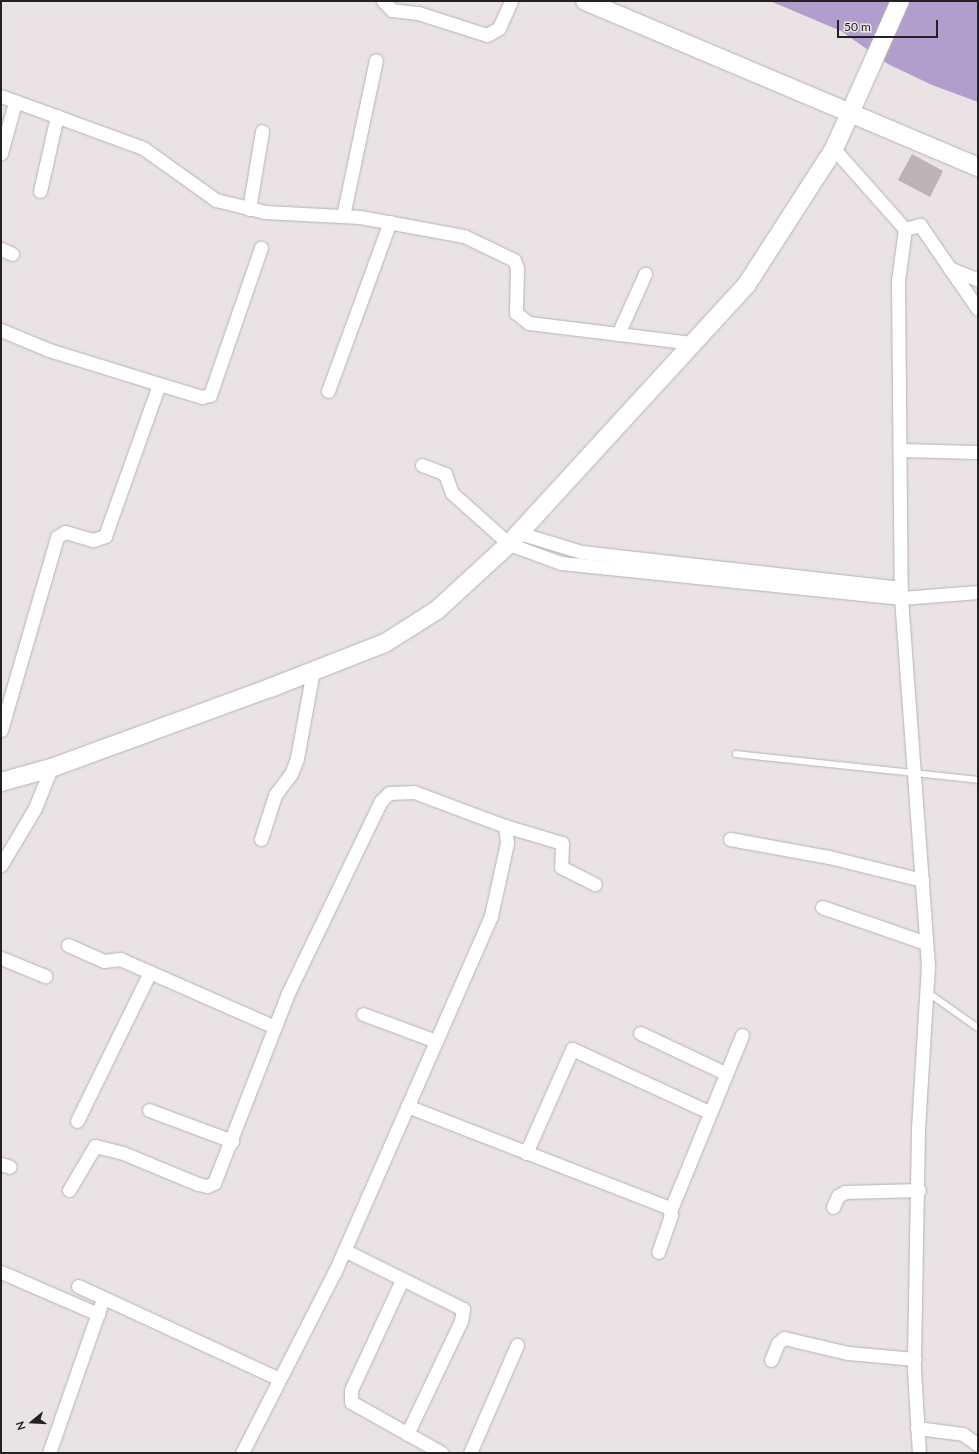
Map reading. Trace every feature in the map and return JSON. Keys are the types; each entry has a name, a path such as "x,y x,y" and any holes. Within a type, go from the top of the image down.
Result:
{"street":[{"path":"383,1 392,10 418,13 487,35 499,28 511,1"},
{"path":"585,1 850,115 978,168"},
{"path":"1,782 51,768 313,671 385,643 416,625 514,538 693,343 765,260 834,149 900,1"},
{"path":"343,216 376,60"},
{"path":"1,96 143,148 202,192 249,209 343,216 390,222 464,236 514,260 517,268 515,309 521,320 693,343"},
{"path":"1,154 15,102"},
{"path":"40,191 57,116"},
{"path":"249,209 262,131"},
{"path":"834,149 905,229 898,280 901,593 922,880 927,992 918,1128 915,1359 919,1453"},
{"path":"328,391 390,222"},
{"path":"905,229 920,225 978,309"},
{"path":"1,330 49,350 202,397 210,394 261,248"},
{"path":"949,268 978,280"},
{"path":"618,334 645,274"},
{"path":"1,730 57,537 65,532 93,540 105,536 159,384"},
{"path":"900,450 978,452"},
{"path":"422,465 445,474 452,493 514,538 561,563 707,579 901,593 978,592"},
{"path":"514,538 580,552 709,565 901,593"},
{"path":"707,579 709,565"},
{"path":"261,839 275,795 291,774 297,758 313,671"},
{"path":"1,865 35,808 51,768"},
{"path":"69,1190 95,1146 211,1186 232,1141 275,1026 381,801 389,793 414,792 505,826 562,844 561,868 594,884"},
{"path":"242,1453 344,1250 497,898 507,843 505,826"},
{"path":"730,839 829,857 922,880"},
{"path":"822,907 926,943"},
{"path":"68,945 104,961 117,958 275,1026"},
{"path":"1,958 45,976"},
{"path":"77,1121 150,972"},
{"path":"363,1014 436,1041"},
{"path":"640,1033 725,1073"},
{"path":"658,1252 671,1209 708,1112 742,1035"},
{"path":"526,1153 572,1049 708,1112"},
{"path":"407,1106 671,1209"},
{"path":"148,1110 232,1141"},
{"path":"833,1207 838,1196 845,1192 918,1190"},
{"path":"344,1250 402,1280 461,1306 464,1313 407,1434"},
{"path":"1,1272 98,1314"},
{"path":"402,1280 350,1397 356,1408 442,1453"},
{"path":"78,1286 103,1299 278,1379"},
{"path":"49,1453 103,1299"},
{"path":"771,1360 778,1343 784,1338 848,1353 915,1359"},
{"path":"470,1453 517,1344"},
{"path":"917,1428 963,1434 978,1444"}],"lane":[{"path":"736,754 978,780"},
{"path":"927,992 978,1028"}],"shaded area":[{"path":"770,1 978,1 978,102 932,85 888,64 841,31"}],"building":[{"path":"912,154 943,171 930,197 898,180"}]}
